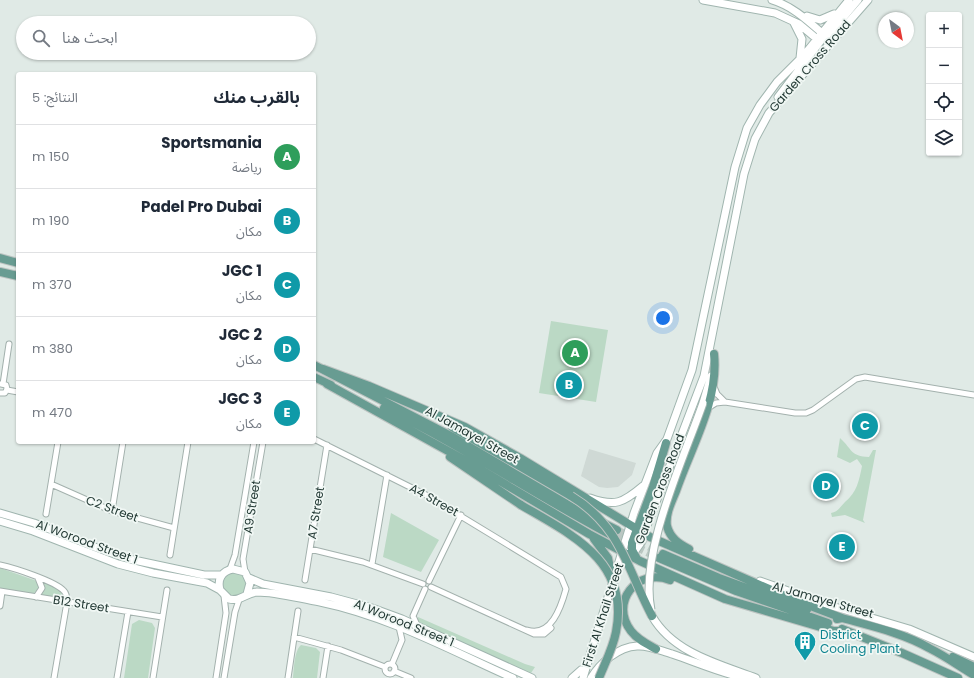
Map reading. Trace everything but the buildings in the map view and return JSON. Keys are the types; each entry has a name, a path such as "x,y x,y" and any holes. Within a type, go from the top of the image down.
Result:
{"main road":[{"path":"703,0 767,11 791,20 821,37"},
{"path":"772,0 786,5 800,13 820,20 829,18 841,10"},
{"name":"Garden Cross Road","path":"637,530 645,485 657,454 666,443 694,362 735,167 743,138 751,120 765,97 784,74 821,37 850,0"},
{"path":"768,113 821,37 832,32 858,0"},
{"name":"Garden Cross Road","path":"623,552 637,530 704,376 745,167 755,138 768,113 868,0"},
{"path":"800,13 821,37"},
{"path":"791,20 802,39 800,59"},
{"path":"0,258 16,262"},
{"path":"0,272 16,276"},
{"path":"704,561 694,552 672,538 668,530 667,519 681,476 706,412 714,384 715,316"},
{"path":"652,616 648,586 652,560 666,506 703,403 710,379 714,354"},
{"name":"Al Jamayel Street","path":"316,366 350,386 451,436 616,533 561,508 432,432 360,396 327,384 316,378"},
{"path":"323,369 375,388 436,416 460,425 500,446 584,496 637,530 704,561 842,618"},
{"path":"327,384 438,446 589,534 638,560 734,602 834,631 846,631"},
{"path":"436,416 571,496 597,515 616,540 652,616 660,628 672,640 697,655 756,678"},
{"path":"638,560 633,552 632,543 666,443"},
{"path":"438,446 454,460 521,505 582,542 599,559 611,580 617,603 616,632 599,678"},
{"path":"584,496 604,503 615,503 629,498 645,485"},
{"name":"Al Worood Street 1","path":"0,513 34,523 125,558 204,575 222,575"},
{"name":"Al Worood Street 1","path":"0,521 33,531 118,564 153,573 207,583 220,590"},
{"path":"589,534 598,543 608,558 613,582"},
{"name":"Garden Cross Road","path":"623,552 633,552"},
{"name":"First Al Khail Street","path":"583,678 623,552"},
{"name":"Al Jamayel Street","path":"958,678 836,626 736,591 661,556 768,597 835,618 842,618 886,631 930,648 974,675"},
{"path":"230,569 222,575 219,581 220,590 224,596 231,600 239,600 247,594 250,586 247,575"},
{"name":"Al Worood Street 1","path":"230,569 240,569 262,584 321,594 353,602 417,626 532,678"},
{"path":"656,649 638,638 626,622 623,612 624,602 628,593 634,585 650,577 659,577 679,583 690,584"},
{"path":"749,580 761,582 825,604 898,625 974,657"},
{"name":"Al Worood Street 1","path":"247,594 264,593 329,604 366,614 399,627 513,678"},
{"path":"578,678 589,649 597,636"},
{"path":"591,678 597,669 611,657 630,647 638,646 656,649 745,678"},
{"path":"930,648 949,654 974,667"},
{"path":"603,678 611,657"},
{"path":"572,678 581,670"},
{"path":"938,670 949,678"}],"street":[{"path":"7,390 6,385 2,383 9,344"},
{"path":"706,412 716,403 725,402 795,413 806,413 813,410 856,379 865,377 974,395"},
{"path":"714,384 717,394 725,402"},
{"path":"0,400 0,394 5,393 7,390 16,392"},
{"name":"A4 Street","path":"316,440 387,475 461,515 566,578 569,585 566,597 559,608 550,629 544,634 534,634 431,587"},
{"path":"46,514 58,444"},
{"path":"112,511 123,444"},
{"path":"170,555 188,444"},
{"name":"A9 Street","path":"230,569 235,556 254,444"},
{"name":"A9 Street","path":"247,575 244,559 262,444"},
{"name":"A7 Street","path":"305,580 327,445"},
{"path":"372,564 387,475"},
{"name":"C2 Street","path":"51,484 112,511 174,528"},
{"path":"310,549 372,564 423,584 429,581 461,515"},
{"path":"0,565 60,587 65,592 67,602 54,678"},
{"path":"36,597 42,588 42,584 38,578"},
{"path":"402,620 413,616 425,590 431,587 429,581"},
{"path":"423,584 425,590"},
{"path":"153,678 167,590"},
{"path":"0,606 1,592"},
{"name":"B12 Street","path":"1,592 162,617"},
{"path":"216,678 226,610 224,596"},
{"path":"224,678 235,612 239,600"},
{"path":"288,678 298,611"},
{"path":"117,677 128,612"},
{"path":"413,616 417,626"},
{"path":"399,627 402,640"},
{"path":"394,671 392,664 402,640 412,633"},
{"path":"294,637 328,646 385,667"},
{"path":"323,678 328,646"},
{"path":"385,667 388,664 392,664"},
{"path":"385,667 387,676 392,674 394,671"},
{"path":"394,671 411,678"}],"shaded area":[{"path":"589,449 636,463 632,475 618,487 599,487 581,476"}],"green space":[{"path":"551,321 608,330 596,402 539,393"},
{"path":"840,438 852,452 858,455 869,457 873,450 876,450 863,520 865,523 845,515 832,517 831,513 839,509 855,490 862,466 857,459 850,463 837,457"},
{"path":"391,513 439,540 421,572 383,557"},
{"path":"0,568 37,581 39,589 33,594 0,589"},
{"path":"234,572 243,575 246,584 243,593 234,596 225,593 222,584 225,575"},
{"path":"42,581 62,591 65,599 40,595 43,590"},
{"path":"418,617 535,667 531,673 428,628 417,622"},
{"path":"139,620 152,623 155,628 148,678 124,678 132,624"},
{"path":"301,645 316,648 320,652 317,678 293,678 297,651"}],"tunnel":[{"path":"617,530 663,554"},
{"path":"615,536 659,558"}],"place":[{"name":"Sportsmania","path":"575,353"},
{"name":"Padel Pro Dubai","path":"569,385"},
{"name":"JGC 1","path":"865,426"},
{"name":"JGC 2","path":"826,486"},
{"name":"JGC 3","path":"842,547"},
{"name":"District Cooling Plant","path":"805,662"}]}
